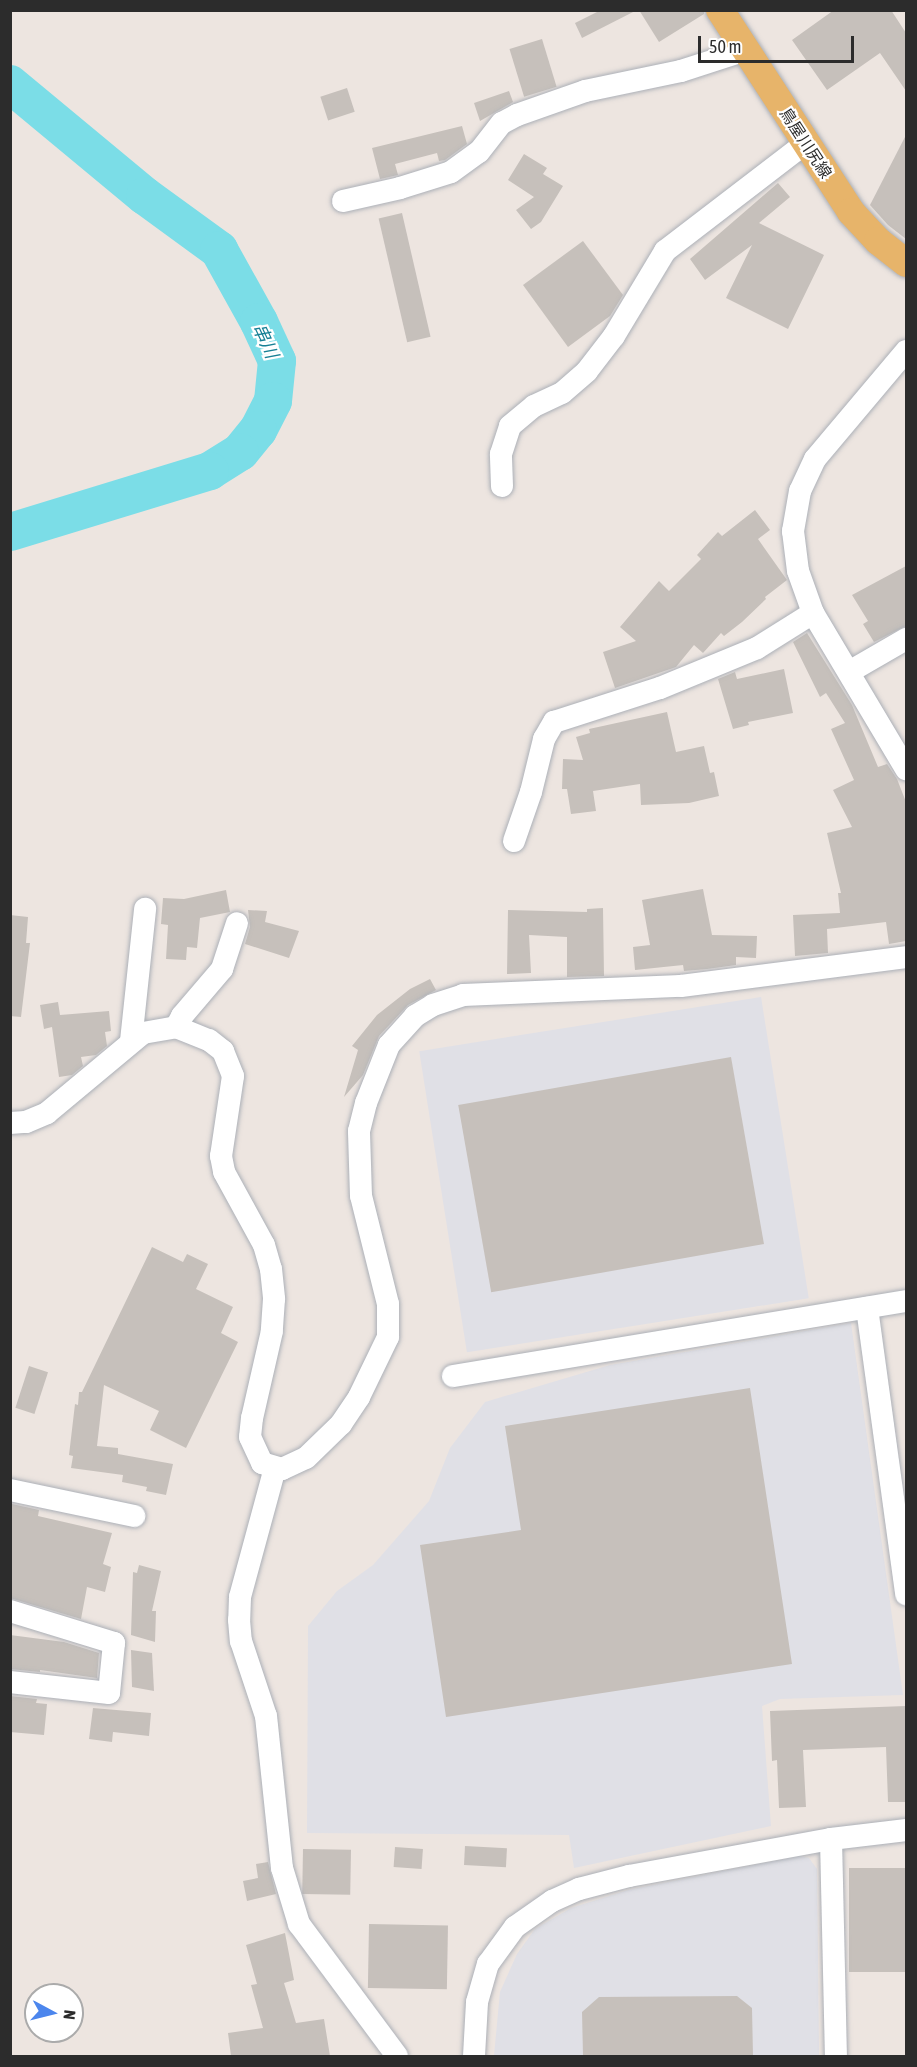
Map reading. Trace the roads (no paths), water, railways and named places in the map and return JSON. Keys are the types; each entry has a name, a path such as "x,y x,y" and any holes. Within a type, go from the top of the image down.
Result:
{"main road":[{"name":"鳥屋川尻線","path":"720,10 857,219 886,248 906,262"}],"street":[{"path":"343,201 400,189 450,172 479,153 502,123 517,115 585,91 681,71 746,50"},
{"path":"502,486 501,454 510,426 534,406 562,393 587,371 614,336 665,251 806,143"},
{"path":"906,351 820,452 800,491 793,531 795,556 802,586 813,613 906,769"},
{"path":"514,841 531,792 544,739 554,722 660,688 757,648 813,613"},
{"path":"849,672 906,639"},
{"path":"131,1041 145,909"},
{"path":"176,1027 182,1016 222,969 233,942 237,923"},
{"path":"10,1123 26,1122 47,1113 143,1033 176,1027 209,1040 223,1051 233,1076 221,1156 224,1172 264,1245 271,1269 274,1299 272,1331 252,1418 250,1437 262,1463 275,1468 294,1466 306,1458 341,1424 359,1397 388,1337 388,1305 361,1196 359,1131 366,1103 389,1045 415,1016 433,1005 463,995 681,986 906,957"},
{"path":"453,1376 906,1301"},
{"path":"867,1308 906,1594"},
{"path":"275,1468 240,1598 239,1620 241,1641 266,1716 284,1878 299,1924 397,2056"},
{"path":"10,1490 134,1516"},
{"path":"10,1611 114,1643 109,1693 10,1682"},
{"path":"474,2056 477,2002 488,1964 505,1937 538,1908 579,1889 629,1876 831,1839 906,1830"},
{"path":"831,1839 836,2056"}],"waterway":[{"name":"串川","path":"10,84 145,196 219,250 259,322 277,361 273,401 258,430 240,452 210,471 10,532"}]}
